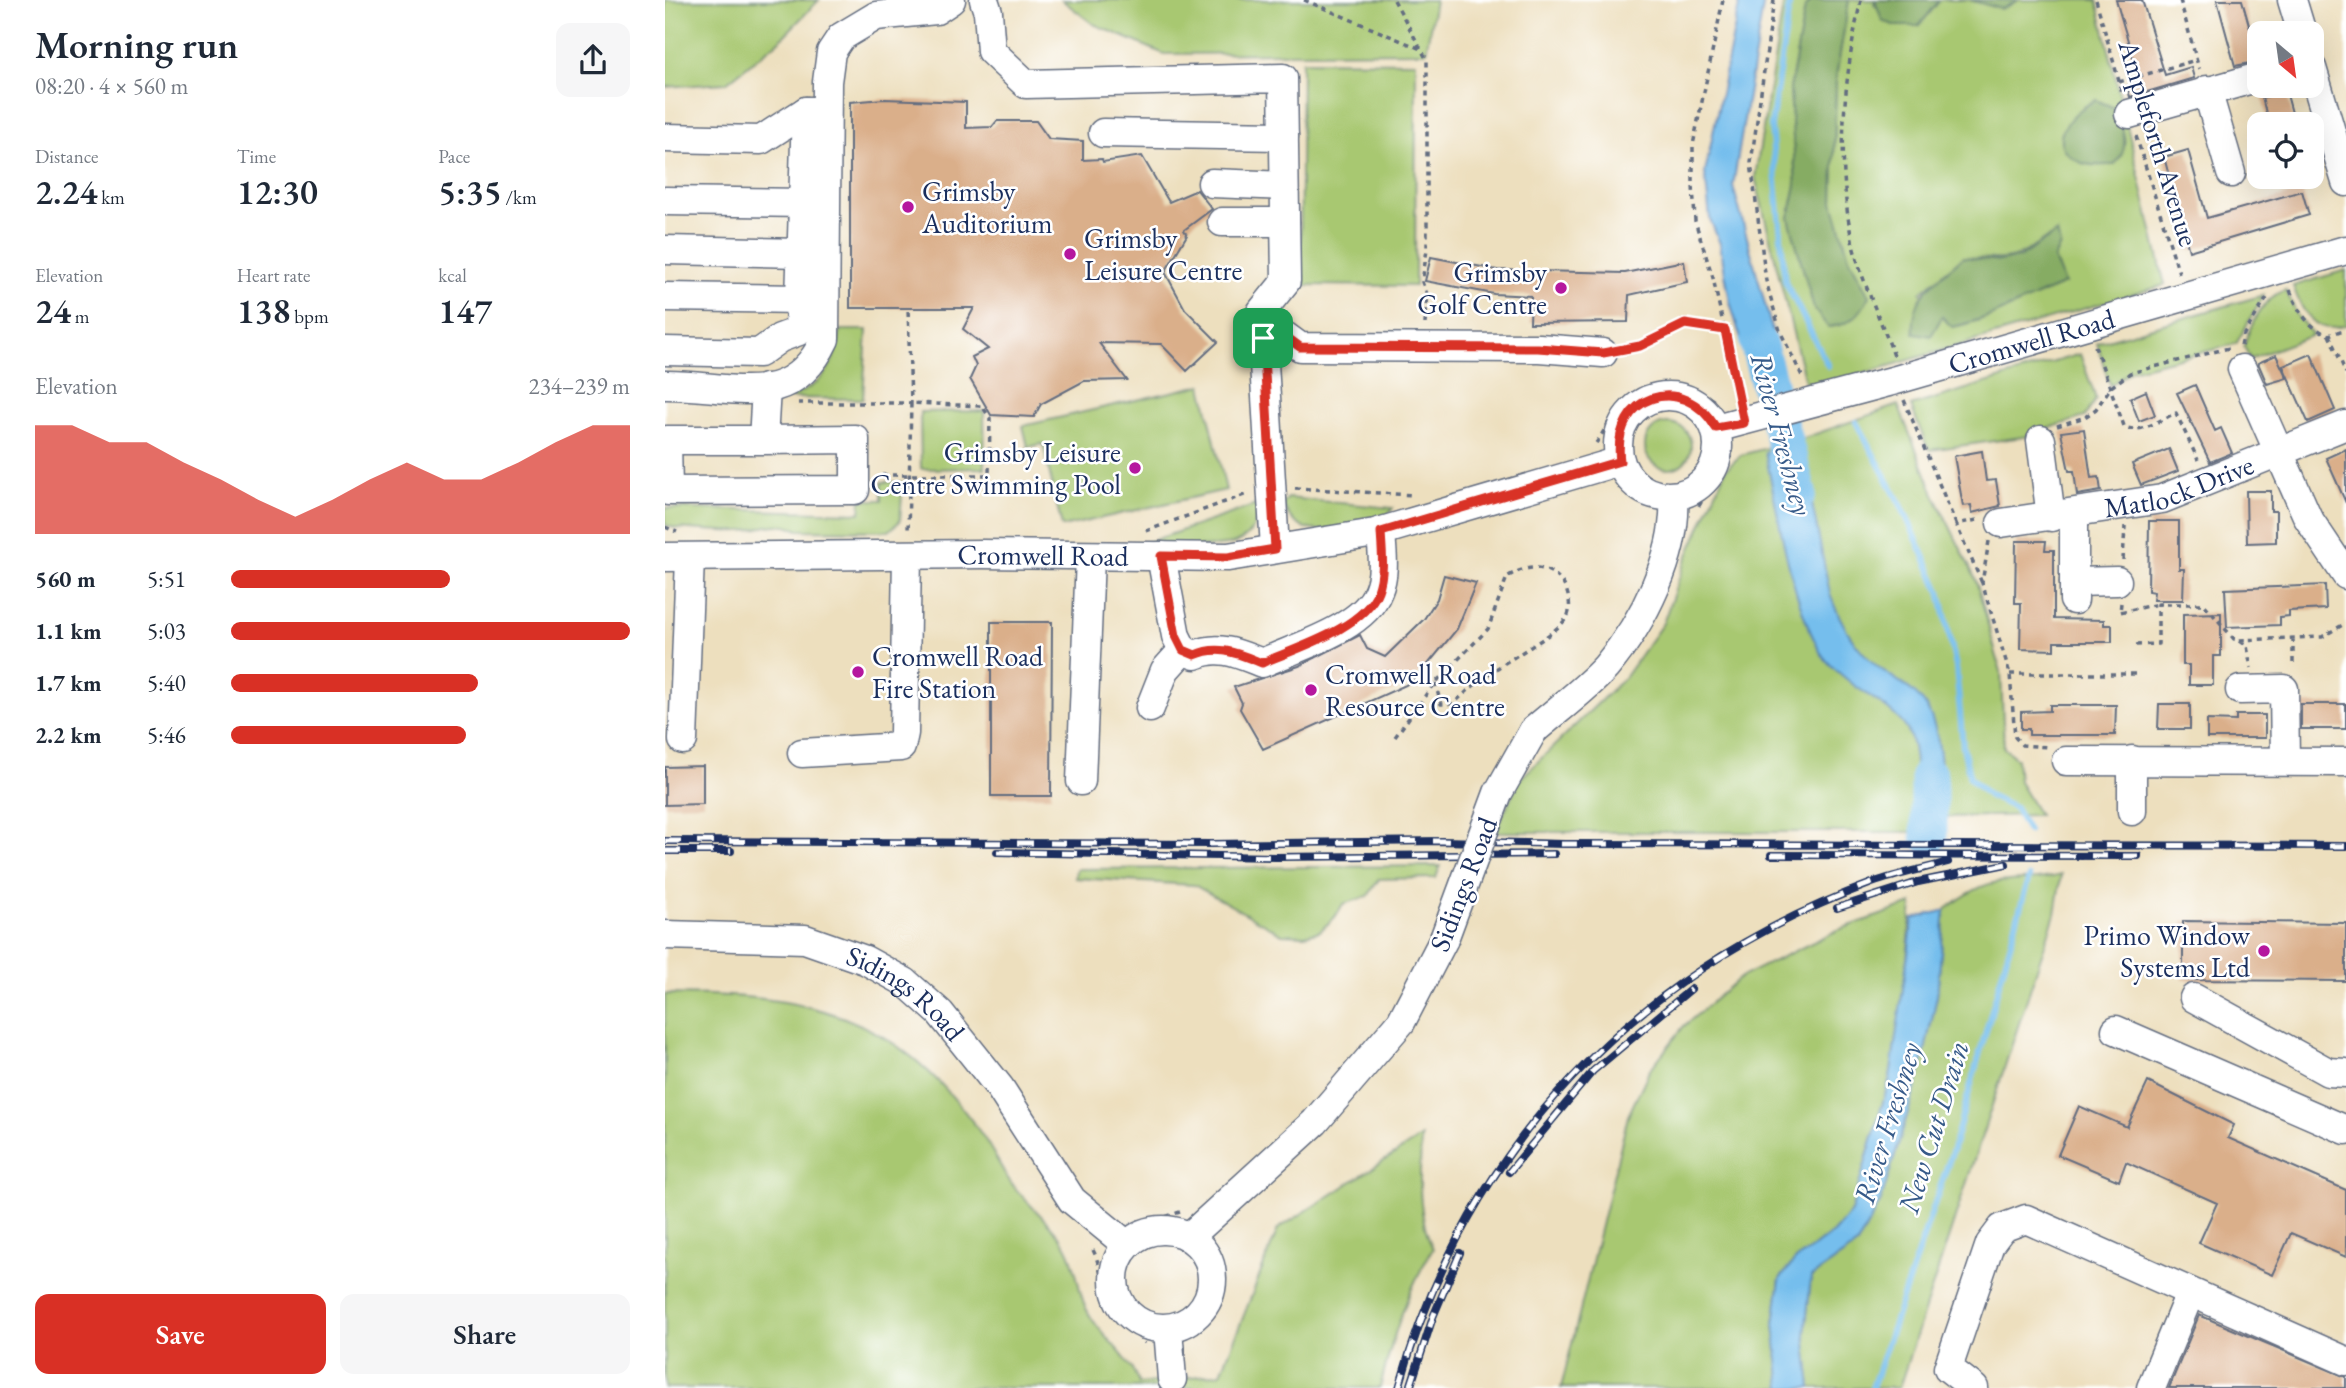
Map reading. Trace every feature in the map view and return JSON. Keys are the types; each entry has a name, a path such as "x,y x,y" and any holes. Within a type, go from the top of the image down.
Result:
{"street":[{"path":"665,351 759,353 780,338 799,331 804,203 817,111 831,52 841,37 876,16 936,10 951,0"},
{"path":"984,0 988,12 991,51 1026,84 1283,78 1286,281 1261,312 1275,549"},
{"path":"2292,0 2298,21"},
{"path":"2129,114 2247,80"},
{"path":"2207,90 2231,173"},
{"path":"2321,98 2346,182"},
{"path":"665,138 761,140 817,111"},
{"path":"665,386 765,395 798,378 815,360 825,339 817,111"},
{"path":"1104,133 1284,136"},
{"path":"1212,183 1285,186"},
{"path":"665,201 804,203"},
{"path":"1222,222 1285,222"},
{"path":"665,250 802,253"},
{"name":"Cromwell Road","path":"1718,417 1746,428 1813,402 2346,250"},
{"path":"665,297 800,299"},
{"path":"1263,338 1285,336 1300,347 1538,348 1603,353"},
{"path":"2242,357 2308,518 2346,575"},
{"path":"763,440 765,395"},
{"path":"1660,396 1678,396 1694,402 1707,413 1718,417 1719,446 1715,464 1706,480 1691,491 1664,505 1657,495 1641,488 1628,477 1614,473 1621,427 1630,412 1644,402 1660,396"},
{"name":"Matlock Drive","path":"1992,525 2162,499 2346,425"},
{"path":"855,439 855,490 668,491 667,440 763,440 855,439"},
{"name":"Matlock Drive","path":"2041,440 2062,515 2074,591 2117,581"},
{"name":"Cromwell Road","path":"678,558 982,554 1228,557 1381,532 1614,473"},
{"name":"Sidings Road","path":"1189,1237 1315,1122 1401,1022 1444,939 1498,793 1533,730 1606,667 1650,601 1669,549 1664,505"},
{"path":"1161,556 1176,636 1183,650 1195,655 1209,648 1235,652 1262,663 1349,624 1367,609 1378,592 1382,578 1381,532"},
{"path":"802,753 901,747 904,733 907,556"},
{"path":"1081,781 1090,556"},
{"path":"678,558 683,740"},
{"path":"1150,708 1165,670 1183,650"},
{"path":"2246,690 2284,689 2285,761"},
{"path":"2132,811 2133,760"},
{"path":"2066,761 2346,762"},
{"name":"Sidings Road","path":"665,935 805,939 865,960 905,982 940,1013 1000,1088 1072,1200 1128,1233"},
{"path":"2194,998 2327,1072 2346,1073"},
{"path":"2116,1030 2346,1130"},
{"path":"1974,1388 1948,1368 1990,1244 2002,1228 2026,1219 2346,1362"},
{"path":"1156,1230 1173,1230 1189,1237 1206,1256 1213,1280 1207,1303 1196,1317 1168,1329 1151,1328 1130,1317 1119,1304 1113,1277 1128,1233 1140,1235 1156,1230"},
{"path":"2151,1388 2190,1293"},
{"path":"1168,1329 1172,1379"}],"path":[{"path":"1304,0 1421,49"},
{"path":"1394,0 1427,60 1427,250 1422,282 1427,294 1424,327"},
{"path":"1697,511 1724,461 1746,428 1725,330 1695,221 1693,185 1693,145 1723,0"},
{"path":"1774,0 1751,163 1766,281 1780,331 1813,402"},
{"path":"1861,0 1850,48 1843,151 1853,246 1897,364 1896,380 1982,583 2010,674 2015,737 2022,745 2066,748 2066,761"},
{"name":"Ampleforth Avenue","path":"2097,0 2119,82 2187,296"},
{"path":"2179,0 2207,90"},
{"path":"2119,82 2196,60"},
{"path":"2272,272 2304,318 2312,326 2329,335 2346,373"},
{"path":"2041,440 2042,432 2085,417 2110,393 2111,387 2130,373 2242,357 2244,334 2270,294 2272,272"},
{"path":"907,556 911,404 908,308"},
{"path":"1603,353 1640,346 1685,324 1725,330"},
{"path":"2088,324 2110,393 2124,426 2130,430 2176,413 2209,482"},
{"path":"2329,335 2346,329"},
{"path":"1594,446 1615,412 1633,396 1655,387 1678,386 1701,392 1718,417"},
{"path":"765,395 982,406 991,418 989,475 882,475"},
{"path":"1614,473 1637,495 1664,505"},
{"path":"1956,524 1992,525 1982,583"},
{"path":"1395,737 1435,683 1488,629 1507,577 1517,572 1545,569 1553,570 1559,576 1570,605 1564,622 1498,667 1453,704 1441,704 1435,683"},
{"path":"2136,645 2158,644 2158,604 2204,604 2234,639 2239,640 2322,637 2346,622"},
{"path":"2239,640 2247,646 2251,658 2246,690"},
{"path":"2010,674 2137,674"},
{"path":"1128,1233 1148,1222 1188,1207"},
{"path":"1088,1245 1095,1252 1102,1291 1116,1319 1135,1331 1172,1379"}],"green space":[{"path":"665,0 819,0 780,40 726,83 665,87"},
{"path":"1062,0 1435,0 1426,52 1164,54 1093,24"},
{"path":"1784,0 1812,0 1805,8 1790,89 1796,185 1789,218 1808,283 1869,296 1849,258 1833,203 1836,77 1849,0 1875,0 1874,4 1895,26 1919,26 1940,0 1970,0 2002,9 2018,0 2097,0 2165,285 1807,390 1755,177","holes":["2048,237 2060,245 2054,258 2064,284 2009,309 1967,324 1953,327 1921,292 1963,257 2009,258 2025,252"]},
{"path":"1812,0 1849,0 1836,77 1833,202 1849,258 1869,296 1853,318 1828,327 1814,309 1789,218 1796,185 1790,89 1805,8"},
{"path":"1875,0 1940,0 1919,26 1895,26 1882,20"},
{"path":"1970,0 2018,0 2002,9"},
{"path":"1302,61 1416,62 1415,286 1300,285"},
{"path":"2096,100 2115,108 2123,130 2123,152 2114,165 2083,163 2070,156 2063,148 2062,132 2067,123 2081,109"},
{"path":"2057,232 2060,245 2054,258 2064,284 1995,314 1952,327 1942,317 1931,336 1914,333 1916,308 1921,298 1935,281 1963,257 2000,261 2020,257"},
{"path":"2346,270 2346,325 2326,328 2318,325 2306,313 2293,286"},
{"path":"2286,290 2298,317 2313,335 2250,359 2244,346 2254,321 2271,298"},
{"path":"2264,295 2236,344 2131,370 2110,386 2097,343"},
{"path":"840,330 867,330 863,399 787,398 810,388 825,373 835,355"},
{"path":"2080,354 2096,399 2085,417 2049,428 2037,435 1930,450 1926,444 1911,406"},
{"name":"Grimsby Leisure Centre Swimming Pool","path":"1202,385 1226,490 1062,527 1043,444 1028,447 1023,426"},
{"path":"1898,405 1934,494 1976,580 2001,672 2004,748 2017,759 2019,782 2039,815 1944,817 1943,830 1911,832 1495,832 1519,780 1624,678 1663,623 1685,562 1726,469 1741,455 1807,437"},
{"path":"984,411 985,468 921,469 920,412"},
{"path":"1668,423 1684,430 1691,446 1684,462 1668,469 1652,462 1645,446 1652,430"},
{"path":"882,482 903,482 900,521 889,531 799,530 775,525 724,531 665,525 665,508 860,513 861,500 882,500"},
{"path":"1288,498 1393,508 1387,516 1342,528 1313,530 1301,526 1290,517 1283,503"},
{"path":"1259,504 1253,527 1235,543 1201,547 1131,548"},
{"path":"1440,866 1436,878 1379,879 1368,896 1343,904 1335,917 1320,931 1305,935 1282,934 1194,885 1075,878 1076,869"},
{"path":"2061,875 2055,914 1899,1388 1811,1388 1805,1334 1811,1277 1857,1245 1881,1200 1920,1073 1937,996 1945,910 1971,892 1992,883"},
{"path":"1912,904 1904,993 1890,1078 1851,1212 1833,1233 1795,1260 1780,1279 1774,1324 1781,1388 1561,1388 1628,1116 1649,1071 1684,1026 1741,977 1838,930"},
{"path":"665,994 715,995 804,1006 843,1017 879,1035 914,1059 947,1091 980,1132 1013,1186 1060,1237 1070,1253 1085,1306 1128,1363 1139,1384 1221,1373 1278,1229 1421,1137 1421,1208 1433,1249 1408,1299 1380,1388 665,1388"}],"water":[{"path":"1740,0 1764,0 1733,186 1787,385 1757,395 1730,302 1720,244 1710,219 1705,173"},
{"path":"1800,443 1830,594 1838,614 1861,651 1917,695 1933,721 1941,765 1943,825 1912,827 1915,765 1908,731 1891,712 1855,686 1821,654 1799,601 1785,552 1765,452"},
{"path":"1945,910 1937,996 1920,1073 1881,1200 1857,1245 1811,1277 1805,1334 1811,1388 1781,1388 1774,1324 1780,1279 1795,1260 1833,1233 1851,1212 1890,1078 1913,919"}],"building":[{"path":"2116,0 2142,0 2165,75 2191,67 2194,78 2130,97 2127,86 2140,82"},
{"path":"2217,0 2242,0 2248,21 2247,64 2235,66"},
{"path":"2262,98 2288,98 2292,112 2266,112"},
{"name":"Grimsby Leisure Centre","path":"884,99 966,102 966,128 992,127 997,121 1036,121 1049,139 1083,141 1083,160 1102,159 1103,162 1142,156 1169,202 1197,190 1212,209 1184,230 1187,235 1165,272 1185,309 1218,342 1187,371 1161,344 1099,343 1127,380 1084,381 1041,404 1034,417 991,415 970,379 976,366 972,357 988,349 963,329 974,308 850,308 850,102"},
{"path":"2188,150 2207,218 2302,191 2309,215 2189,251 2164,157"},
{"name":"Grimsby Golf Centre","path":"1431,257 1497,270 1625,273 1684,261 1687,282 1629,295 1628,322 1530,323 1531,296 1494,294 1425,281"},
{"path":"2311,354 2335,410 2308,422 2283,366"},
{"path":"2276,355 2287,378 2267,384 2258,363"},
{"path":"2195,385 2215,431 2221,428 2232,453 2210,462 2177,393"},
{"path":"2146,391 2155,415 2139,421 2130,398"},
{"path":"2084,429 2091,478 2099,477 2101,491 2077,495 2074,471 2069,471 2061,432"},
{"path":"2169,449 2178,471 2141,485 2132,464"},
{"path":"2346,449 2346,503 2326,458"},
{"path":"1982,451 1986,481 1996,480 2000,506 1972,513 1971,505 1963,506 1954,456"},
{"path":"2246,491 2271,491 2271,511 2276,511 2276,542 2247,543"},
{"path":"2149,521 2179,521 2179,569 2184,569 2183,600 2153,600 2154,592 2148,591"},
{"path":"2016,541 2046,541 2045,550 2054,550 2054,619 2104,620 2104,625 2112,625 2112,642 2054,642 2054,650 2020,649 2021,603 2015,603"},
{"name":"Cromwell Road Resource Centre","path":"1444,575 1476,583 1457,629 1425,668 1406,685 1263,749 1240,709 1242,703 1234,687 1299,666 1360,635 1367,649 1385,657 1424,619 1437,599"},
{"path":"2325,585 2326,609 2289,611 2289,616 2280,617 2280,625 2227,627 2225,589"},
{"path":"2221,613 2221,656 2213,656 2213,685 2189,685 2189,665 2183,665 2183,614"},
{"path":"991,622 1052,622 1051,796 991,796"},
{"path":"2159,704 2190,704 2190,729 2158,729"},
{"path":"2301,704 2346,704 2346,729 2301,729"},
{"path":"2050,705 2116,705 2115,735 2029,735 2029,729 2021,729 2021,712 2050,711"},
{"path":"2236,715 2265,715 2265,738 2207,738 2207,720 2236,721"},
{"path":"703,766 703,804 665,805 665,767"},
{"name":"Primo Window Systems Ltd","path":"2183,921 2346,923 2346,981 2183,980"},
{"path":"2148,1082 2234,1125 2228,1138 2346,1190 2346,1257 2291,1233 2272,1275 2199,1243 2217,1203 2126,1162 2119,1181 2058,1155 2079,1106 2127,1127"},
{"path":"2199,1315 2346,1377 2346,1388 2169,1388"}],"waterway":[{"name":"New Cut Drain","path":"1790,0 1771,126 1785,281 1828,366"},
{"name":"River Freshney","path":"1758,343 1798,493"},
{"name":"New Cut Drain","path":"1856,422 1902,507 1940,591 1956,667 1963,747 1970,778 1989,796 2015,808 2028,831"},
{"name":"River Freshney","path":"1929,776 1929,836"},
{"name":"New Cut Drain","path":"1872,1388 1953,1149 2029,877"}],"railway":[{"path":"665,841 1212,844 1442,841 1564,844 2346,846"},
{"path":"665,851 731,851"},
{"path":"997,852 1276,857 1554,854"},
{"path":"1771,855 2138,856"},
{"path":"1399,1388 1429,1300 1468,1219 1516,1145 1573,1077 1637,1017 1708,965 1787,920 1872,883 1948,862"},
{"path":"1837,908 1918,882 2006,864"},
{"path":"1509,1172 1593,1071 1691,989"},
{"path":"1410,1388 1433,1317 1460,1253"}],"place":[{"name":"Grimsby Auditorium","path":"908,207"},
{"name":"Grimsby Leisure Centre","path":"1070,254"},
{"name":"Grimsby Golf Centre","path":"1561,288"},
{"name":"Grimsby Leisure Centre Swimming Pool","path":"1135,468"},
{"name":"Cromwell Road Fire Station","path":"858,672"},
{"name":"Cromwell Road Resource Centre","path":"1311,690"},
{"name":"Primo Window Systems Ltd","path":"2264,951"}],"route":[{"path":"1685,324 1701,324 1725,330 1744,423 1716,428 1707,413 1694,402 1678,396 1660,396 1644,402 1630,412 1621,427 1618,444 1620,461 1381,532 1382,578 1378,592 1367,609 1349,624 1262,663 1235,652 1209,648 1195,655 1183,650 1176,636 1161,556 1228,557 1275,549 1263,338 1285,336 1300,347 1538,348 1603,353 1640,346 1685,324"}]}
